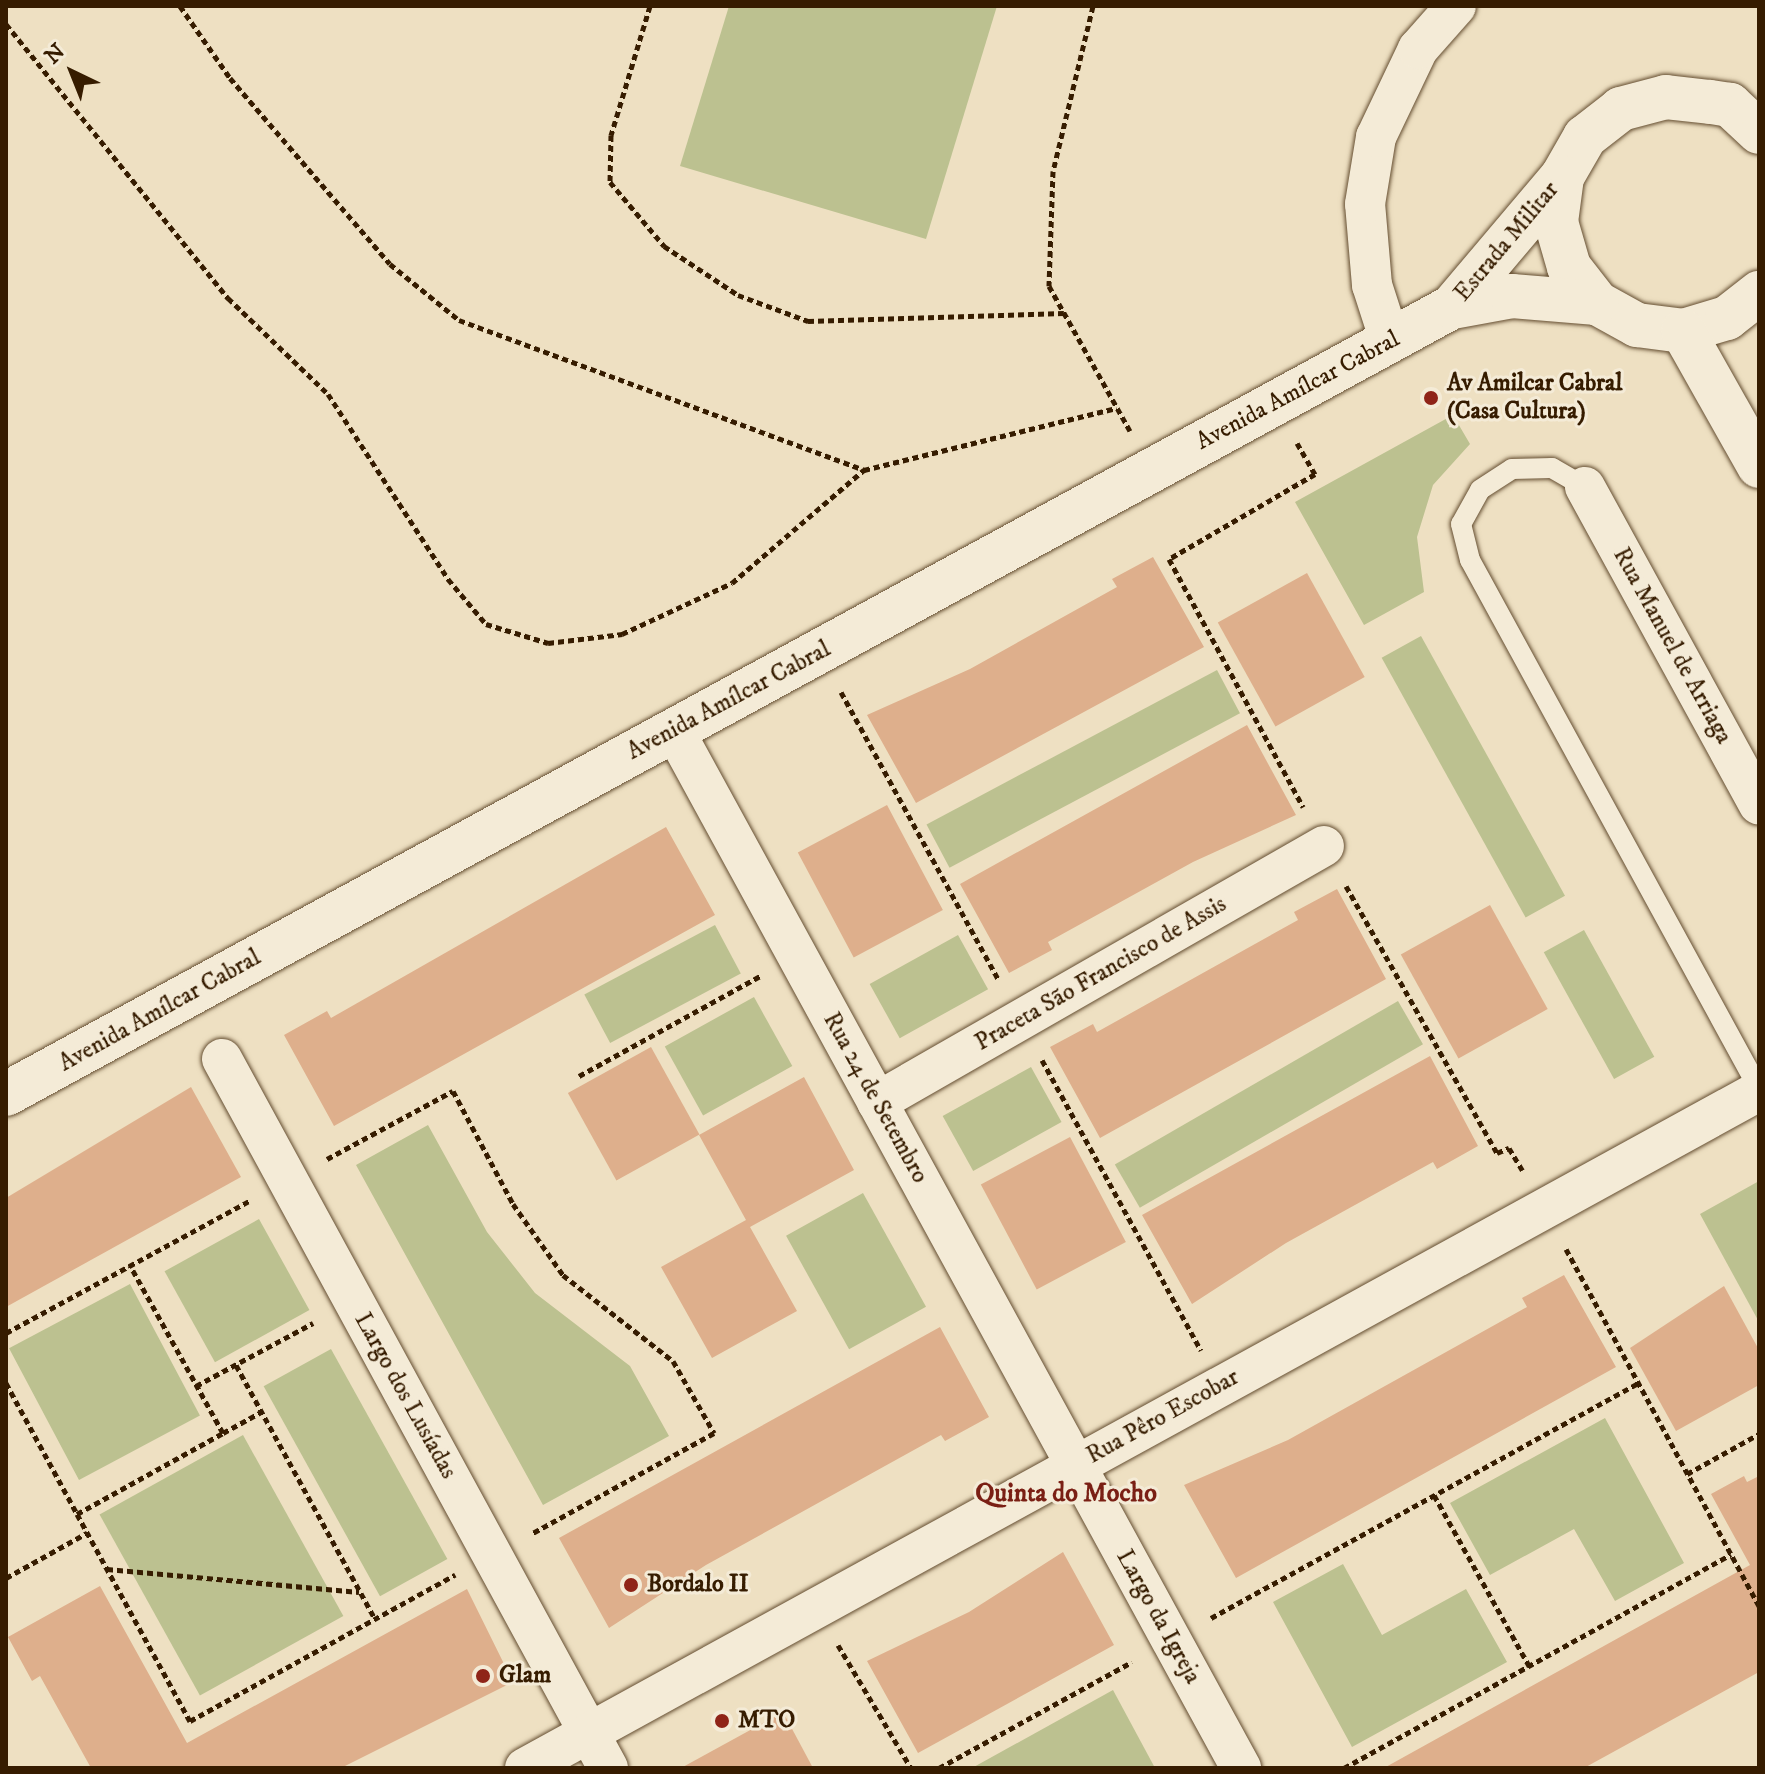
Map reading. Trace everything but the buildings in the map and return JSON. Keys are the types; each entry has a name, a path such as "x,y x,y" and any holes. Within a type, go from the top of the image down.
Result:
{"street":[{"path":"1390,341 1372,285 1365,204 1376,137 1418,49 1456,6"},
{"path":"1749,114 1666,97 1621,109 1585,137 1562,177 1556,222 1569,267 1597,303 1637,325 1683,331 1727,318 1759,293"},
{"name":"Estrada Militar","path":"1452,307 1562,177"},
{"name":"Estrada Militar","path":"1452,307 1512,296 1597,303"},
{"name":"Avenida Amílcar Cabral","path":"6,1094 1452,307"},
{"path":"1683,331 1759,466"},
{"name":"Rua Manuel de Arriaga","path":"1585,487 1759,805"},
{"name":"Rua 24 de Setembro","path":"674,730 1075,1465"},
{"name":"Praceta São Francisco de Assis","path":"877,1102 1324,846"},
{"name":"Largo dos Lusíadas","path":"222,1059 608,1768"},
{"name":"Rua Pêro Escobar","path":"525,1768 1759,1090"},
{"name":"Largo da Igreja","path":"1075,1465 1241,1768"}],"lane":[{"path":"1585,487 1552,468 1502,476 1480,490 1461,524 1470,560 1759,1090"}],"path":[{"path":"180,6 310,173 433,305 536,352 693,401 864,470"},
{"path":"650,6 611,135 610,182 664,246 738,295 808,321 1064,313"},
{"path":"1093,6 1053,171 1049,286 1152,470"},
{"path":"6,24 228,298 328,394 448,579 486,624 548,643 622,634 732,583 864,470 1117,408"},
{"path":"1274,404 1315,474 1169,559 1324,846 1497,1153 1509,1148 1544,1209 1759,1606"},
{"path":"579,1076 797,956"},
{"path":"6,1333 453,1091 513,1204 563,1275 673,1361 714,1433 190,1721 6,1383"},
{"path":"130,1265 223,1433"},
{"path":"196,1386 353,1301"},
{"path":"236,1365 375,1619"},
{"path":"939,1768 1638,1383"},
{"path":"77,1514 263,1411"},
{"path":"1687,1474 1759,1434"},
{"path":"1434,1495 1529,1666"},
{"path":"6,1578 87,1533"},
{"path":"1344,1768 1731,1554"},
{"path":"107,1569 360,1592"},
{"path":"816,1607 911,1768"}],"green space":[{"path":"729,6 997,6 926,239 680,166"},
{"path":"1453,415 1470,444 1433,485 1417,537 1424,592 1364,625 1295,502"},
{"path":"1421,636 1565,896 1526,918 1382,658"},
{"path":"1217,670 1240,713 950,868 927,824"},
{"path":"715,925 741,974 610,1043 584,994"},
{"path":"1584,930 1654,1057 1614,1079 1544,952"},
{"path":"958,935 988,989 900,1038 870,984"},
{"path":"754,997 792,1066 703,1116 665,1046"},
{"path":"1398,1001 1423,1044 1140,1208 1115,1164"},
{"path":"1031,1067 1062,1122 973,1171 943,1116"},
{"path":"428,1125 487,1232 535,1293 630,1366 669,1436 543,1505 356,1165"},
{"path":"1759,1181 1759,1322 1700,1214"},
{"path":"863,1193 926,1307 849,1349 786,1236"},
{"path":"259,1219 309,1310 215,1362 165,1271"},
{"path":"130,1284 200,1416 79,1480 9,1348"},
{"path":"331,1349 447,1559 380,1596 264,1386"},
{"path":"1605,1418 1684,1563 1615,1601 1574,1529 1490,1575 1450,1503"},
{"path":"243,1435 343,1616 200,1696 100,1515"},
{"path":"1343,1564 1382,1635 1466,1589 1507,1662 1352,1747 1273,1602"},
{"path":"1113,1690 1155,1768 972,1768"}],"place":[{"name":"Av Amilcar Cabral (Casa Cultura)","path":"1431,398"},
{"name":"Bordalo II","path":"631,1585"},
{"name":"Glam","path":"483,1676"},
{"name":"MTO","path":"722,1721"}],"district":[{"name":"Quinta do Mocho","path":"1066,1494"}]}
